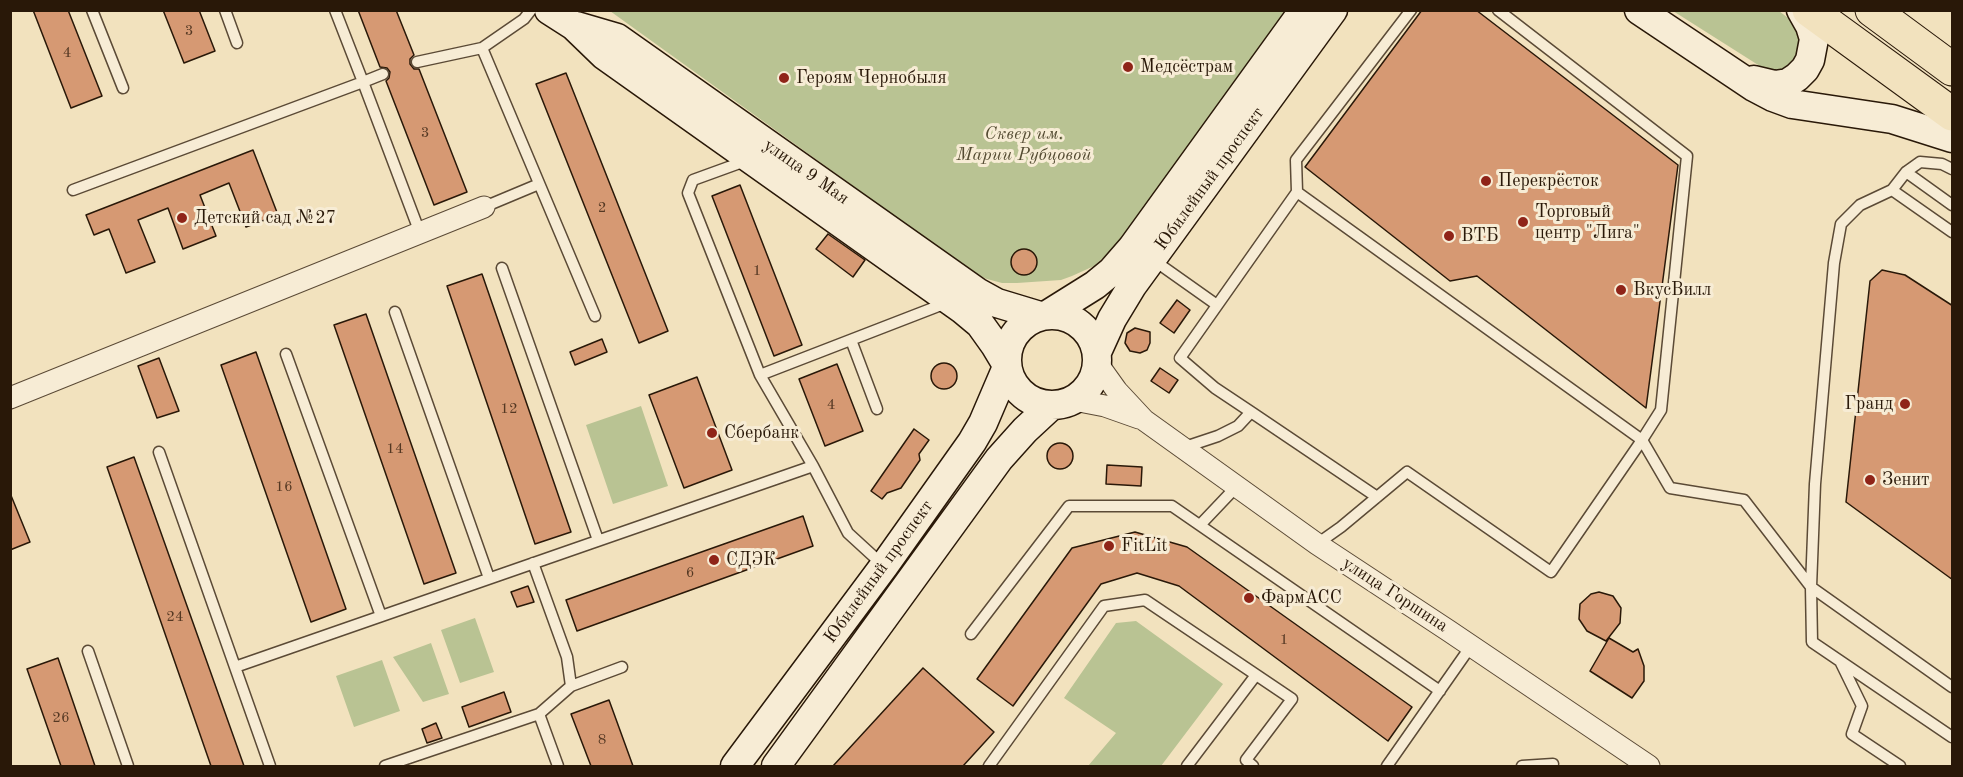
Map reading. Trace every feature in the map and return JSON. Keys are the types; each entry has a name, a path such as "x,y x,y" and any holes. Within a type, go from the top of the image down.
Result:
{"highway":[{"path":"1809,10 1953,114"},
{"path":"1872,10 1953,69"}],"main road":[{"name":"улица 9 Мая","path":"549,10 574,26 604,55 962,309 980,324 1007,366"},
{"name":"Юбилейный проспект","path":"735,766 884,566 983,423 1007,366 1010,343 1016,333 1024,324 1095,285 1112,271 1132,248 1304,10"},
{"name":"Юбилейный проспект","path":"776,766 999,459 1025,430 1063,403 1084,393 1091,383 1097,358 1122,302 1333,10"},
{"path":"1639,10 1754,87 1792,104 1892,119 1953,138"},
{"path":"1732,73 1774,85 1788,83 1797,78 1810,60 1814,39 1810,26 1800,10"},
{"name":"улица 9 Мая","path":"574,26 617,38 977,292 997,303 1043,315"},
{"path":"1043,315 1069,318 1079,324 1094,341 1097,358"},
{"path":"1007,366 1010,379 1026,398 1038,404 1063,403"}],"street":[{"path":"10,398 484,207"},
{"name":"улица Горшина","path":"1097,358 1117,391 1144,420"},
{"name":"улица Горшина","path":"1063,403 1105,406 1144,420 1185,447 1317,544 1648,766"}],"lane":[{"path":"92,10 123,88"},
{"path":"225,10 237,43"},
{"path":"335,10 420,233"},
{"path":"417,62 482,48 524,19 531,10"},
{"path":"1377,497 1215,388 1180,358 1297,192 1296,160 1411,10"},
{"path":"1317,544 1407,472 1551,572 1642,440 1660,410 1687,156 1498,10"},
{"path":"482,48 595,316"},
{"path":"73,190 383,74"},
{"path":"750,159 693,180 688,193 760,375 813,466 848,533 884,566"},
{"path":"1953,169 1942,164 1920,162 1906,172 1892,190 1860,205 1841,224 1834,263 1815,484 1811,588 1812,642 1953,737"},
{"path":"1906,172 1953,205"},
{"path":"484,207 539,184"},
{"path":"1892,190 1953,232"},
{"path":"1297,192 1642,440 1671,488 1744,500 1811,588 1953,687"},
{"path":"1151,259 1217,305"},
{"path":"502,268 598,540"},
{"path":"760,375 941,305"},
{"path":"395,312 489,578"},
{"path":"851,340 877,409"},
{"path":"286,354 381,616"},
{"path":"1185,447 1218,436 1238,426 1251,412"},
{"path":"159,452 270,766"},
{"path":"235,667 813,466"},
{"path":"1200,525 1237,486"},
{"path":"971,634 1070,506 1172,506 1440,691"},
{"path":"532,563 567,657 571,686"},
{"path":"989,766 1104,606 1145,600 1292,699 1246,760 1253,766"},
{"path":"1387,766 1471,646"},
{"path":"88,651 128,766"},
{"path":"1839,661 1862,706 1852,734 1900,766"},
{"path":"385,766 539,714 571,686 622,667"},
{"path":"1187,766 1256,675"},
{"path":"539,714 558,766"},
{"path":"1522,766 1553,764"}],"green space":[{"name":"Сквер им. Марии Рубцовой","path":"610,11 1285,11 1120,240 1106,255 1094,266 1061,280 1002,283 974,273"},
{"path":"1673,11 1779,11 1801,28 1800,61 1774,75"},
{"path":"641,406 668,486 613,504 586,425"},
{"path":"475,618 494,672 460,683 441,630"},
{"path":"1136,621 1223,684 1161,766 1088,766 1116,733 1064,698 1116,623"},
{"path":"431,643 449,694 423,702 393,657"},
{"path":"382,660 400,711 354,727 336,676"}],"building":[{"path":"33,10 68,10 102,96 71,108"},
{"path":"163,10 199,10 215,51 184,63"},
{"path":"358,10 396,10 414,55 410,59 410,64 414,69 419,69 467,192 434,205 386,81 390,72 387,68 380,67"},
{"name":"Торговый центр \"Лига\"","path":"1422,10 1476,10 1678,165 1646,408 1477,276 1450,281 1305,167"},
{"path":"566,73 668,331 639,343 536,84"},
{"path":"253,150 278,215 246,227 229,183 200,195 216,236 183,249 168,208 138,220 155,262 126,273 109,229 94,235 86,215"},
{"path":"740,185 802,345 774,356 712,196"},
{"path":"828,234 865,260 853,277 816,249"},
{"path":"1024,249 1033,253 1037,262 1033,271 1024,275 1015,271 1011,262 1015,253"},
{"name":"Гранд","path":"1882,270 1905,275 1953,306 1953,580 1846,502 1870,281"},
{"path":"482,274 571,532 535,544 447,286"},
{"path":"1177,300 1190,310 1174,333 1160,323"},
{"path":"366,314 456,573 424,584 334,325"},
{"path":"1135,328 1150,332 1150,343 1147,350 1140,353 1130,351 1125,343 1127,333"},
{"path":"602,339 607,352 575,365 570,352"},
{"path":"256,352 346,609 311,622 221,365"},
{"path":"159,358 179,411 157,418 138,366"},
{"path":"944,363 953,367 957,376 953,385 944,389 935,385 931,376 935,367"},
{"path":"837,364 863,431 825,446 799,379"},
{"path":"1160,368 1178,380 1169,393 1151,381"},
{"path":"697,377 732,470 684,488 649,395"},
{"path":"914,429 929,440 919,454 920,460 901,488 887,493 882,499 871,491"},
{"path":"1060,443 1069,447 1073,456 1069,465 1060,469 1051,465 1047,456 1051,447"},
{"path":"134,457 244,766 211,766 107,467"},
{"path":"1107,465 1142,467 1141,486 1106,484"},
{"path":"10,493 30,542 10,550"},
{"path":"803,516 813,546 577,631 566,600"},
{"path":"1135,532 1187,547 1412,707 1388,741 1179,586 1137,573 1101,584 1013,706 977,679 1072,548"},
{"path":"528,586 534,602 517,607 511,592"},
{"path":"1599,592 1613,596 1621,608 1620,623 1606,641 1587,631 1579,619 1580,604 1591,594"},
{"path":"1609,638 1633,652 1638,649 1644,666 1644,681 1632,698 1590,671"},
{"path":"58,658 95,766 61,766 27,669"},
{"path":"923,668 994,732 963,766 833,766"},
{"path":"504,692 511,712 469,727 462,707"},
{"path":"609,700 633,766 591,766 571,714"},
{"path":"436,723 442,738 427,743 422,729"}],"place":[{"name":"Медсёстрам","path":"1128,67"},
{"name":"Героям Чернобыля","path":"784,78"},
{"name":"Перекрёсток","path":"1486,181"},
{"name":"Детский сад №27","path":"182,218"},
{"name":"Торговый центр \"Лига\"","path":"1523,222"},
{"name":"ВТБ","path":"1449,236"},
{"name":"ВкусВилл","path":"1621,290"},
{"name":"Гранд","path":"1905,404"},
{"name":"Сбербанк","path":"712,433"},
{"name":"Зенит","path":"1870,480"},
{"name":"FitLit","path":"1109,546"},
{"name":"СДЭК","path":"714,560"},
{"name":"ФармАСС","path":"1249,598"}]}
